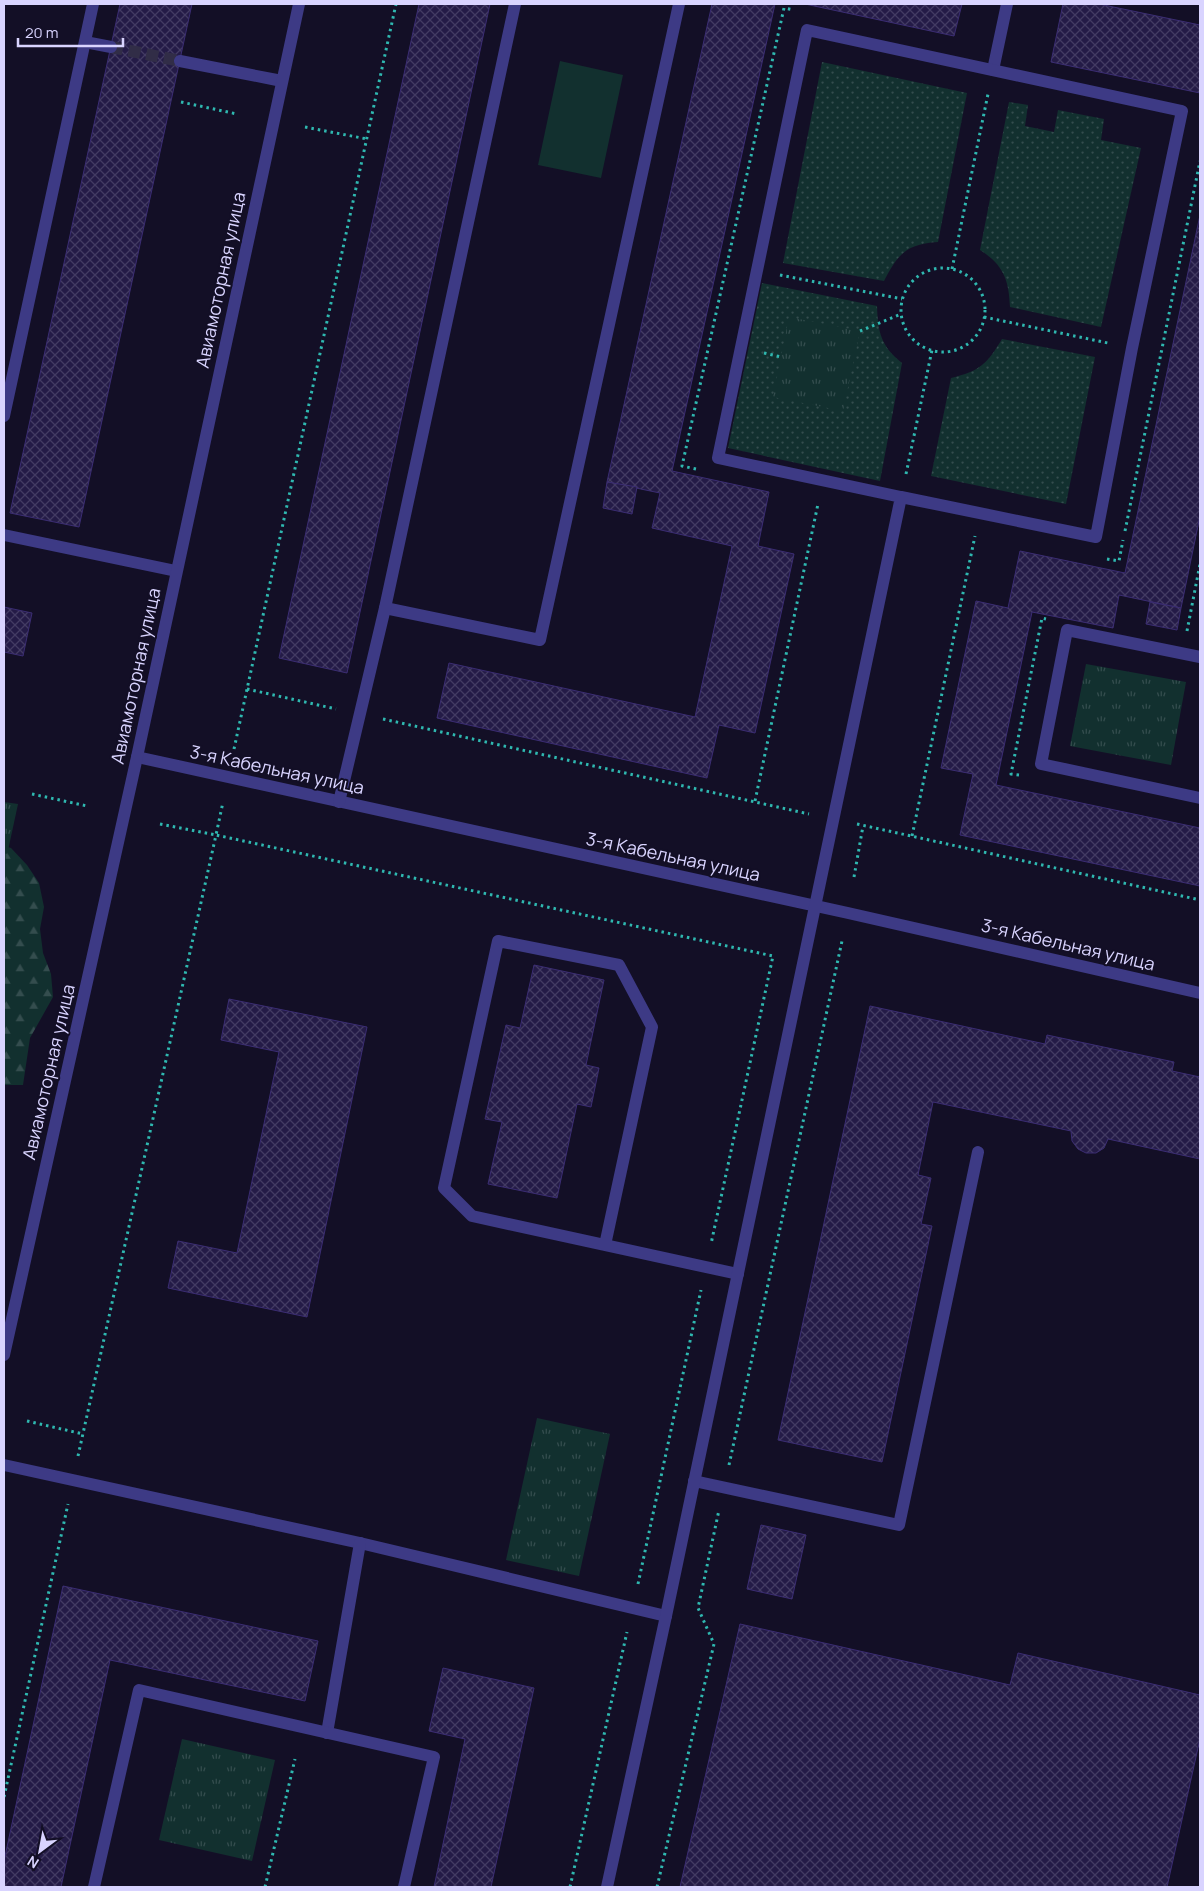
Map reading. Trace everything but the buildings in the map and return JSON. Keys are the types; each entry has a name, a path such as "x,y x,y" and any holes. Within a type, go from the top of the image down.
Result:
{"street":[{"path":"4,416 93,4"},
{"name":"Авиамоторная улица","path":"4,1355 137,757 299,4"},
{"path":"339,802 385,608 515,4"},
{"path":"385,608 540,640 680,4"},
{"path":"993,70 1007,4"},
{"path":"807,30 1182,111 1132,348 1096,537 718,458 757,270 807,30"},
{"path":"85,42 111,47"},
{"path":"180,61 282,80"},
{"path":"607,1887 666,1616 901,497"},
{"path":"4,535 176,570"},
{"path":"1200,657 1067,630 1041,764 1200,798"},
{"name":"3-я Кабельная улица","path":"137,757 1200,993"},
{"path":"605,1245 652,1027 619,965 498,940 444,1188 472,1216 605,1245 738,1274"},
{"path":"694,1481 899,1525 978,1152"},
{"path":"4,1465 360,1543 666,1616"},
{"path":"327,1733 360,1543"},
{"path":"94,1887 139,1690 434,1757 404,1887"}],"path":[{"path":"234,749 396,4"},
{"path":"700,470 682,466 784,8 804,12"},
{"path":"952,269 993,70"},
{"path":"181,102 238,114"},
{"path":"305,127 367,139"},
{"path":"931,269 952,269 971,279 980,289 984,301 982,327 975,338 964,346 952,351 925,348 913,340 905,328 901,314 902,299 908,286 918,276 931,269"},
{"path":"757,270 902,299"},
{"path":"860,331 901,314"},
{"path":"984,317 1132,348"},
{"path":"901,497 932,350"},
{"path":"755,802 820,497"},
{"path":"1185,637 1200,564"},
{"path":"1020,776 1011,774 1021,722 1042,618 1051,620"},
{"path":"246,690 1200,900"},
{"path":"32,794 87,806"},
{"path":"160,824 216,835 223,802"},
{"path":"854,877 863,826"},
{"path":"657,1887 714,1644 698,1608 842,941"},
{"path":"27,1421 83,1434"},
{"path":"4,1797 79,1451"},
{"path":"570,1887 632,1609"},
{"path":"265,1887 295,1759"}],"green space":[{"path":"560,61 623,75 601,178 538,165"},
{"path":"822,62 967,93 938,242 918,245 904,252 884,281 783,263"},
{"path":"1009,102 1028,105 1025,126 1054,132 1058,110 1104,119 1101,140 1141,148 1101,327 1010,307 1004,274 995,262 980,250"},
{"path":"762,283 877,306 878,324 885,345 902,363 880,481 728,448"},
{"path":"789,317 860,331 843,411 773,397"},
{"path":"1002,339 1095,357 1066,504 931,476 951,378 982,365 992,355"},
{"path":"1086,664 1186,682 1171,765 1070,746"},
{"path":"4,802 18,804 4,869"},
{"path":"4,846 11,848 27,865 39,883 44,907 40,929 43,953 51,974 53,997 30,1038 23,1085 4,1085"},
{"path":"537,1418 610,1434 579,1576 506,1560"},
{"path":"182,1739 275,1760 252,1861 159,1840"}],"tunnel":[{"path":"111,47 180,61"}]}
